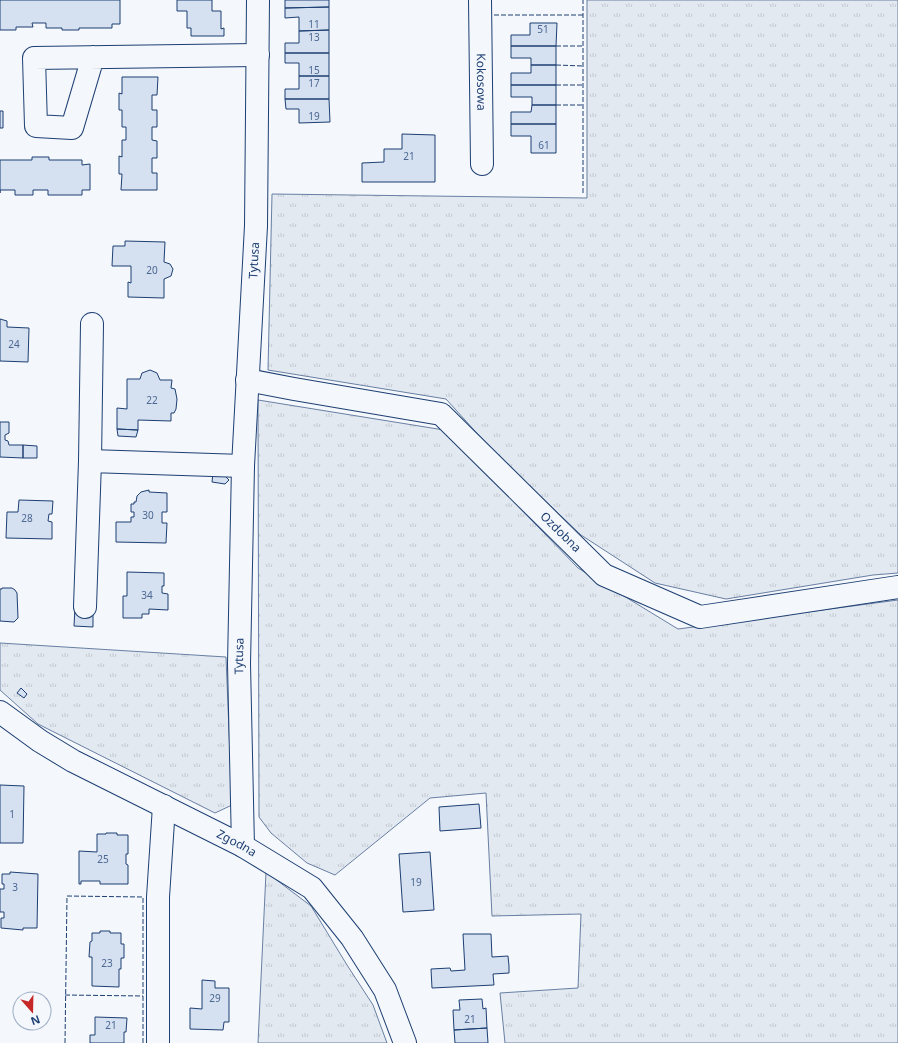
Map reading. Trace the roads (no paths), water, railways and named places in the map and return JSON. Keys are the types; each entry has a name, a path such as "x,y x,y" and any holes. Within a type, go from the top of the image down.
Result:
{"street":[{"name":"Tytusa","path":"243,846 239,664 243,466 256,226 258,0"},
{"name":"Kokosowa","path":"480,0 482,164"},
{"path":"93,57 258,55"},
{"path":"84,607 90,461 92,324"},
{"name":"Ozdobna","path":"247,380 441,414 604,575 700,617 898,587"},
{"path":"90,461 243,466"},
{"name":"Zgodna","path":"0,712 40,741 74,761 243,846 312,888 352,938 385,990 405,1043"},
{"path":"158,1043 158,897 164,806"}]}
